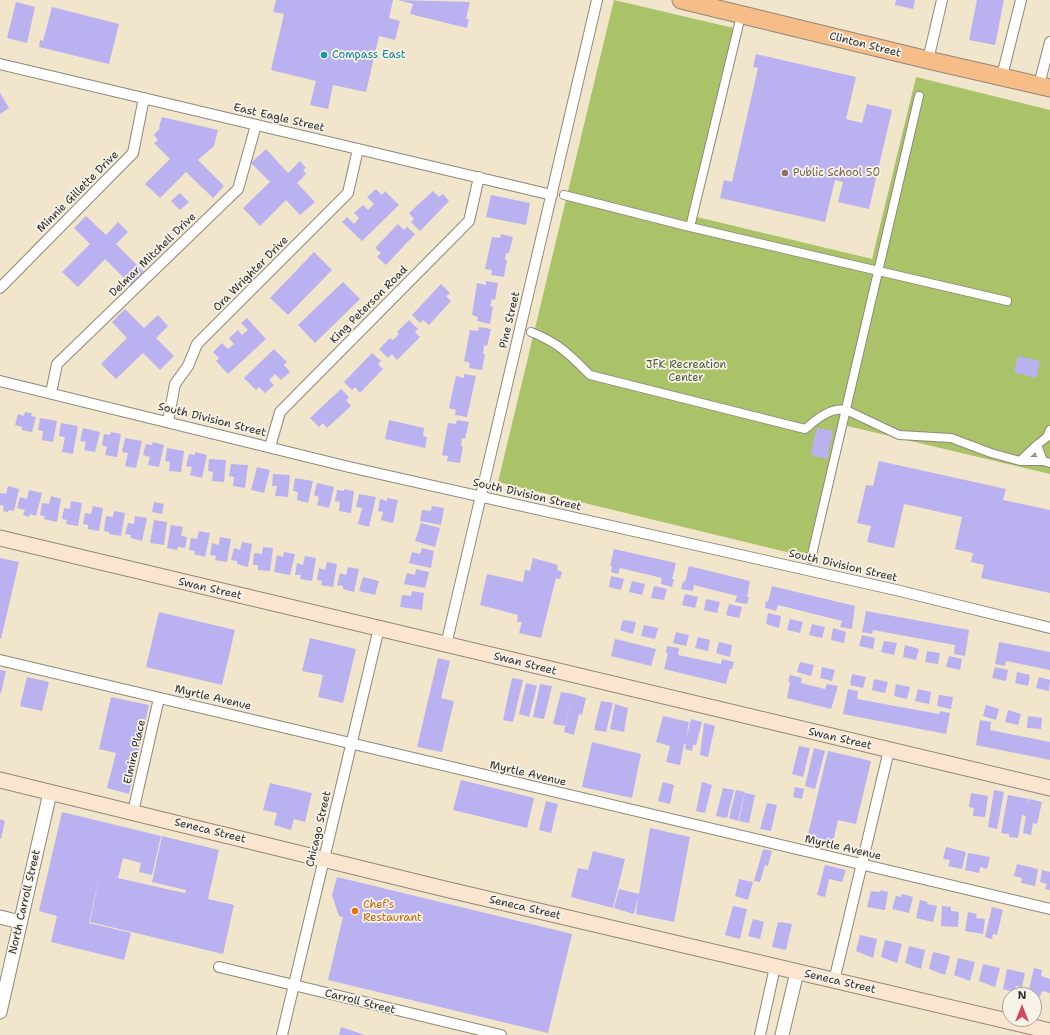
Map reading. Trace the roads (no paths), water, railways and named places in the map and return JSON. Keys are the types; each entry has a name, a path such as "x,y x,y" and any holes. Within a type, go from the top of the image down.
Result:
{"main road":[{"name":"Clinton Street","path":"681,0 1044,87"},
{"name":"Swan Street","path":"0,538 1050,788"},
{"name":"Seneca Street","path":"0,780 775,967 1050,1031"}],"street":[{"name":"Pine Street","path":"446,645 597,0"},
{"path":"928,60 942,0"},
{"path":"1002,76 1021,0"},
{"path":"690,226 740,24"},
{"path":"1044,87 1050,42"},
{"name":"East Eagle Street","path":"0,64 552,195"},
{"path":"811,559 919,96"},
{"name":"Minnie Gillette Drive","path":"0,288 133,153 144,98"},
{"name":"Delmar Mitchell Drive","path":"51,393 57,364 238,189 256,125"},
{"name":"Ora Wrighter Drive","path":"168,421 175,384 188,366 197,344 348,193 358,149"},
{"name":"King Peterson Road","path":"270,447 280,412 469,221 479,178"},
{"path":"564,194 690,226 1007,301"},
{"path":"531,332 546,338 565,350 590,376 804,429 820,417 838,408 846,410 900,435 951,438 1020,461 1047,462"},
{"name":"South Division Street","path":"0,381 481,497 888,589 1050,628"},
{"path":"1020,461 1047,436 1050,430"},
{"path":"1037,445 1047,462"},
{"name":"Chicago Street","path":"282,1035 379,628"},
{"name":"Myrtle Avenue","path":"0,660 1050,909"},
{"name":"Elmira Place","path":"133,812 159,698"},
{"path":"834,981 889,750"},
{"name":"North Carroll Street","path":"0,1012 50,793"},
{"path":"0,917 20,922"},
{"name":"Carroll Street","path":"219,967 501,1035"},
{"path":"760,1035 775,967"},
{"path":"782,1035 797,972"}],"place":[{"name":"Compass East","path":"324,55"},
{"name":"Public School 50","path":"785,173"},
{"name":"Chef's Restaurant","path":"355,911"}],"park label":[{"name":"JFK Recreation Center","path":"686,371"}]}
